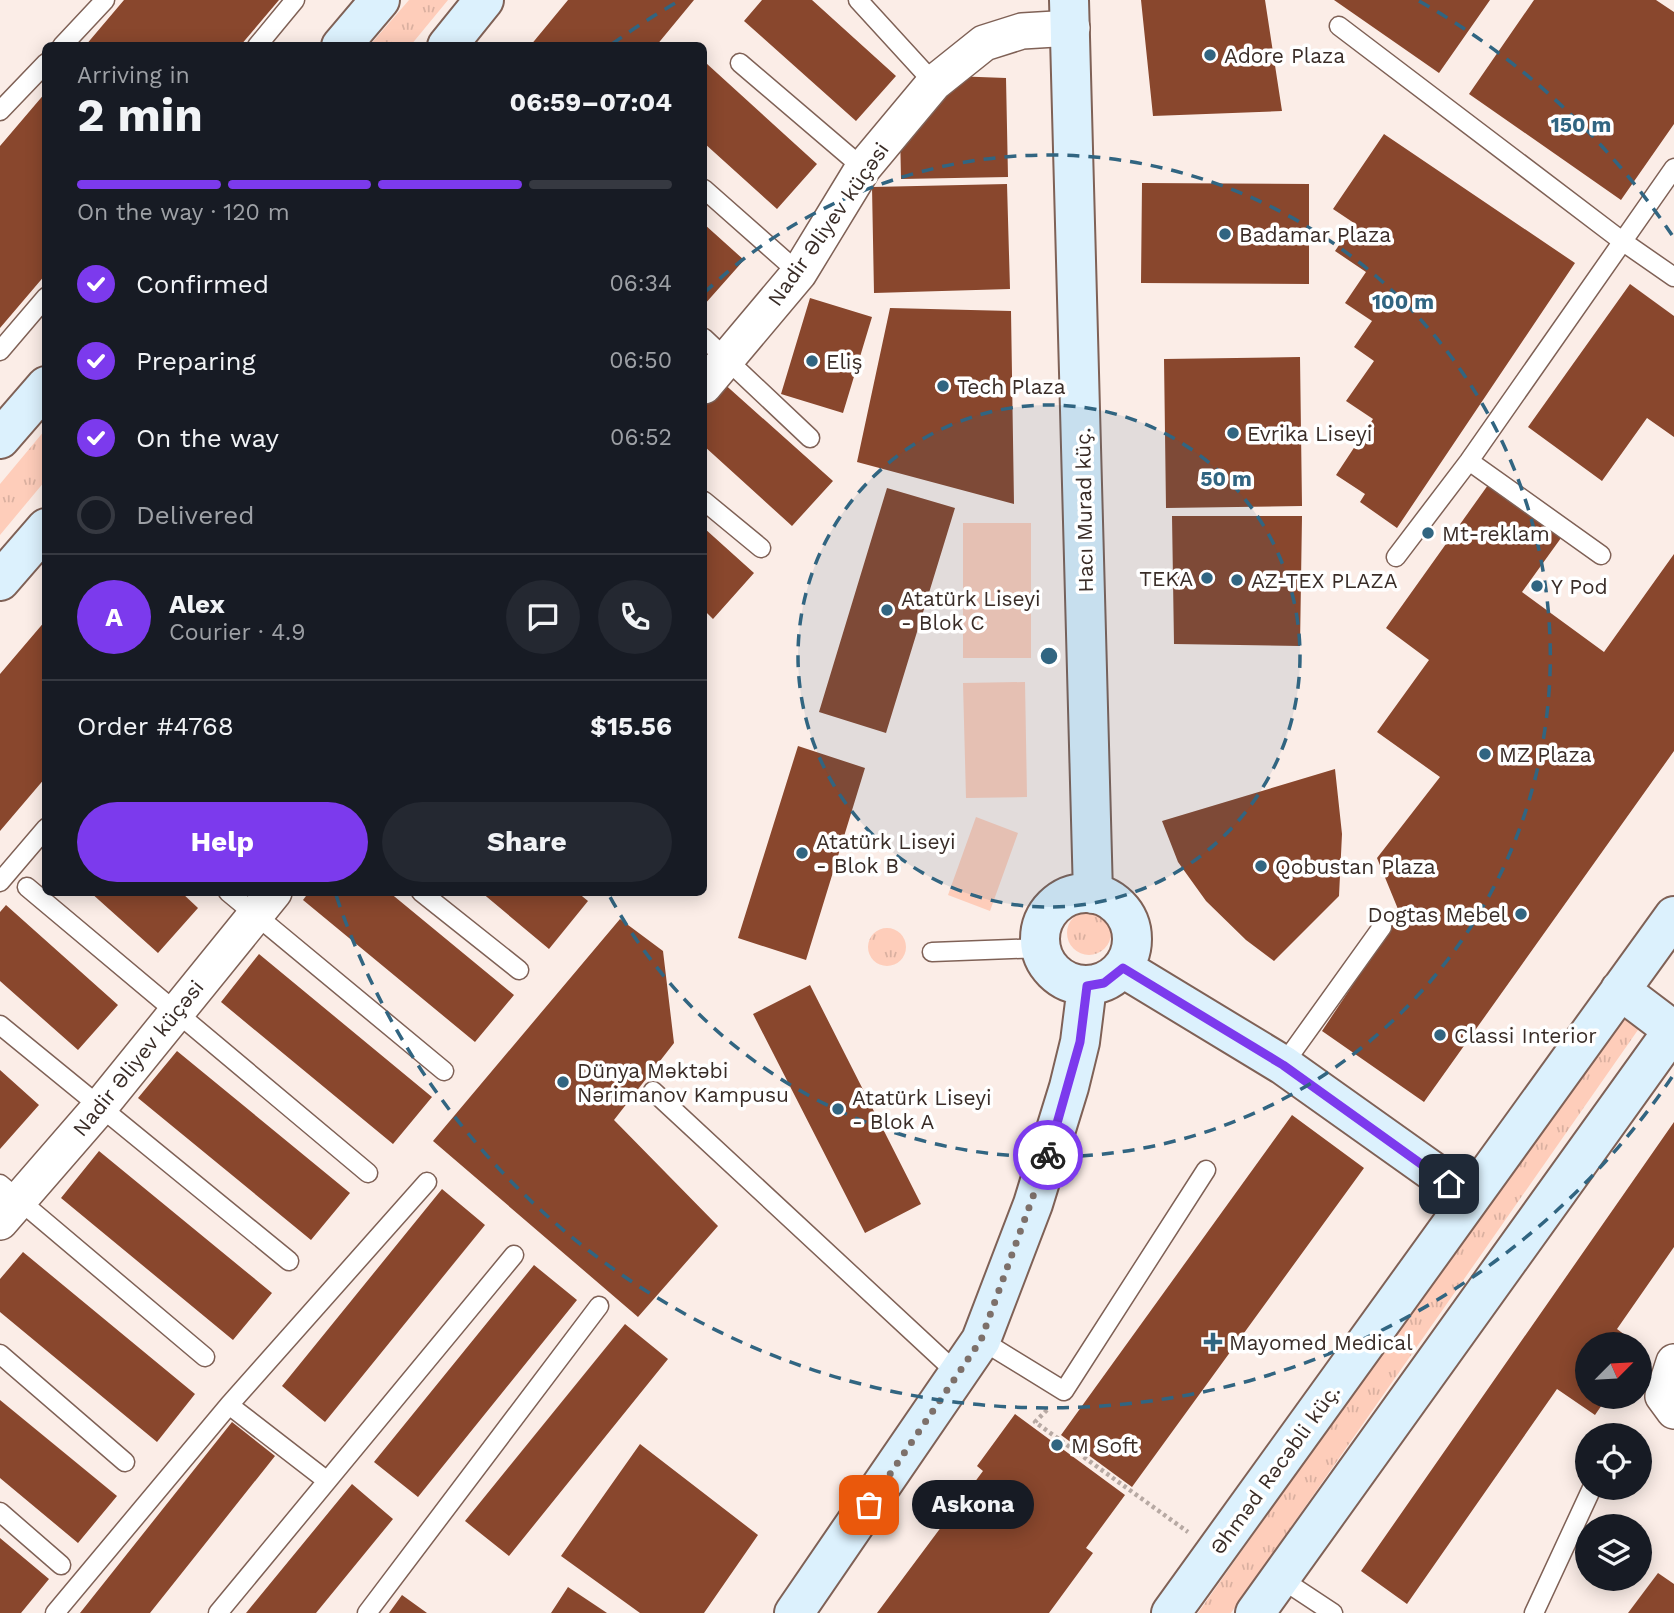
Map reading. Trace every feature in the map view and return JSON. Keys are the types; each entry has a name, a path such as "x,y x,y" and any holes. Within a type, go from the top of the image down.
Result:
{"street":[{"path":"344,42 380,0"},
{"path":"450,42 484,0"},
{"name":"Nadir Əliyev küçəsi","path":"707,377 716,349 799,273 863,169 934,83 984,43 1070,14"},
{"name":"Hacı Murad küç.","path":"1070,14 1093,894"},
{"path":"0,439 42,391"},
{"path":"0,582 42,533"},
{"path":"1078,893 1093,894 1108,898 1121,908 1133,937 1130,954 1123,968 1104,983 1087,986 1069,982 1055,973 1041,948 1044,920 1052,908 1078,893"},
{"name":"Nadir Əliyev küçəsi","path":"6,1202 99,1108 264,904"},
{"name":"Əhməd Rəcəbli küç.","path":"1171,1613 1674,916"},
{"path":"1123,968 1283,1065 1470,1198"},
{"path":"794,1613 981,1340 1033,1204 1069,1087 1080,1042 1087,986"},
{"path":"1255,1613 1674,1030 1620,990"},
{"path":"1674,1362 1662,1396 1674,1410"}],"lane":[{"path":"66,42 105,0"},
{"path":"261,42 295,0"},
{"path":"858,0 934,83"},
{"path":"1339,26 1622,241 1674,276"},
{"path":"740,63 863,169"},
{"path":"0,111 42,67"},
{"path":"1396,557 1469,461 1674,168"},
{"path":"707,192 799,273"},
{"path":"0,351 42,302"},
{"path":"716,349 810,438"},
{"path":"1469,461 1601,555"},
{"path":"707,503 761,548"},
{"path":"0,881 42,833"},
{"path":"27,887 368,1173"},
{"path":"240,896 264,904 444,1071"},
{"path":"426,896 519,971"},
{"path":"1283,1065 1382,927"},
{"path":"932,952 1041,948"},
{"path":"0,1025 289,1261"},
{"path":"653,1091 959,1375"},
{"path":"981,1340 1065,1391 1206,1170"},
{"path":"55,1613 229,1405 427,1182"},
{"path":"6,1202 205,1357"},
{"path":"218,1613 514,1255"},
{"path":"367,1613 599,1306"},
{"path":"0,1354 125,1462"},
{"path":"229,1405 326,1480"},
{"path":"1534,1613 1586,1500"},
{"path":"0,1512 61,1565"},
{"path":"1280,1578 1333,1613"}],"path":[{"path":"1065,1391 1035,1422 1215,1552"}],"green space":[{"path":"409,0 448,0 413,42 373,42"},
{"path":"42,434 42,485 0,535 0,484"},
{"path":"963,523 1031,523 1031,658 963,658"},
{"path":"1025,682 1027,797 966,798 963,683"},
{"path":"976,817 1018,833 990,911 948,895"},
{"path":"1089,911 1105,917 1111,933 1105,949 1089,955 1073,949 1067,933 1073,917"},
{"path":"887,928 900,934 906,947 900,960 887,966 874,960 868,947 874,934"},
{"path":"1620,1014 1640,1027 1231,1613 1198,1613"}],"building":[{"path":"124,0 279,0 243,42 88,42"},
{"path":"568,0 694,0 659,42 533,42"},
{"path":"762,0 812,0 896,76 856,121 744,21"},
{"name":"Adore Plaza","path":"1141,0 1265,0 1282,111 1153,116"},
{"path":"1334,0 1490,0 1439,73"},
{"path":"1534,0 1656,0 1674,12 1674,124 1621,200 1469,94"},
{"path":"707,64 817,164 777,209 707,146"},
{"path":"952,76 1006,78 1008,177 901,179 900,131"},
{"path":"42,97 42,279 0,328 0,146"},
{"path":"1384,134 1575,263 1397,528 1360,502 1365,494 1336,475 1373,419 1346,401 1374,361 1354,347 1372,321 1345,303 1366,272 1335,251 1354,223 1333,209"},
{"name":"Badamar Plaza","path":"1142,183 1309,184 1309,284 1141,283"},
{"path":"1007,184 1010,289 874,293 872,187"},
{"path":"707,227 744,260 707,302"},
{"path":"1630,284 1674,316 1674,437 1647,418 1602,481 1528,427"},
{"path":"810,298 872,317 843,413 781,394"},
{"name":"Tech Plaza","path":"890,308 1011,311 1014,504 857,462"},
{"name":"Evrika Liseyi","path":"1300,357 1302,506 1166,508 1164,359"},
{"path":"721,381 833,481 792,526 707,449 707,397"},
{"path":"1488,485 1561,538 1522,592 1604,652 1674,554 1674,751 1424,1102 1322,1031 1400,914 1377,858 1440,777 1377,732 1429,660 1386,628"},
{"name":"Atatürk Liseyi - Blok C","path":"887,488 955,508 886,733 819,712"},
{"name":"AZ-TEX PLAZA","path":"1172,516 1302,516 1300,646 1174,644"},
{"path":"707,531 754,573 713,619 707,613"},
{"path":"42,625 42,782 0,831 0,674"},
{"name":"Atatürk Liseyi - Blok B","path":"798,746 865,768 806,960 738,938"},
{"name":"Qobustan Plaza","path":"1335,769 1342,834 1339,896 1274,961 1246,940 1206,901 1178,862 1162,821"},
{"path":"94,896 185,896 198,908 158,953"},
{"path":"306,896 394,896 514,995 475,1042 303,900"},
{"path":"486,896 582,896 588,901 549,949"},
{"path":"6,905 118,1005 78,1050 0,981 0,912"},
{"name":"Dünya Məktəbi Nərimanov Kampusu","path":"620,919 663,951 674,1043 614,1120 718,1226 638,1317 433,1141"},
{"path":"259,954 432,1097 393,1144 221,1002"},
{"name":"Atatürk Liseyi - Blok A","path":"810,985 921,1204 865,1233 753,1014"},
{"path":"177,1051 350,1193 311,1240 138,1098"},
{"path":"0,1070 39,1105 0,1149"},
{"path":"1292,1115 1364,1168 1132,1487 1061,1435"},
{"path":"1674,1122 1674,1247 1617,1329 1621,1332 1575,1332 1575,1401 1557,1389 1407,1604 1361,1571"},
{"path":"99,1151 272,1293 233,1340 61,1198"},
{"path":"442,1189 485,1225 325,1422 282,1386"},
{"path":"23,1252 195,1394 157,1442 0,1312 0,1279"},
{"path":"534,1265 577,1300 418,1497 374,1462"},
{"path":"625,1324 668,1359 509,1556 465,1521"},
{"path":"0,1400 117,1496 78,1543 0,1478"},
{"path":"1586,1409 1599,1409 1595,1415"},
{"path":"1015,1414 1125,1495 1086,1548 1093,1553 1049,1613 877,1613 983,1471 977,1466"},
{"path":"232,1422 275,1456 150,1613 80,1613"},
{"path":"640,1444 758,1535 704,1613 640,1613 561,1556"},
{"path":"352,1484 393,1519 316,1613 246,1613"},
{"path":"0,1538 49,1579 21,1613 0,1613"},
{"path":"1658,1573 1674,1584 1674,1613 1628,1613 1644,1591 1652,1591 1652,1581"},
{"path":"568,1587 607,1613 551,1613"},
{"path":"402,1595 427,1613 389,1613"}],"way so far":[{"path":"869,1505 981,1340 1033,1204 1048,1155"}],"place":[{"name":"Adore Plaza","path":"1210,55"},
{"name":"Badamar Plaza","path":"1225,234"},
{"name":"Eliş","path":"812,361"},
{"name":"Tech Plaza","path":"943,386"},
{"name":"Evrika Liseyi","path":"1233,433"},
{"name":"Mt-reklam","path":"1428,533"},
{"name":"TEKA","path":"1207,578"},
{"name":"AZ-TEX PLAZA","path":"1237,580"},
{"name":"Y Pod","path":"1537,586"},
{"name":"Atatürk Liseyi - Blok C","path":"887,610"},
{"name":"MZ Plaza","path":"1485,754"},
{"name":"Atatürk Liseyi - Blok B","path":"802,853"},
{"name":"Qobustan Plaza","path":"1261,866"},
{"name":"Dogtas Mebel","path":"1521,914"},
{"name":"Classi Interior","path":"1440,1035"},
{"name":"Dünya Məktəbi Nərimanov Kampusu","path":"563,1082"},
{"name":"Atatürk Liseyi - Blok A","path":"838,1109"},
{"name":"Mayomed Medical","path":"1213,1342"},
{"name":"M Soft","path":"1057,1445"},
{"name":"Askona","path":"869,1505"}],"route":[{"path":"1048,1155 1080,1042 1087,986 1104,983 1123,968 1283,1065 1449,1184"}]}
